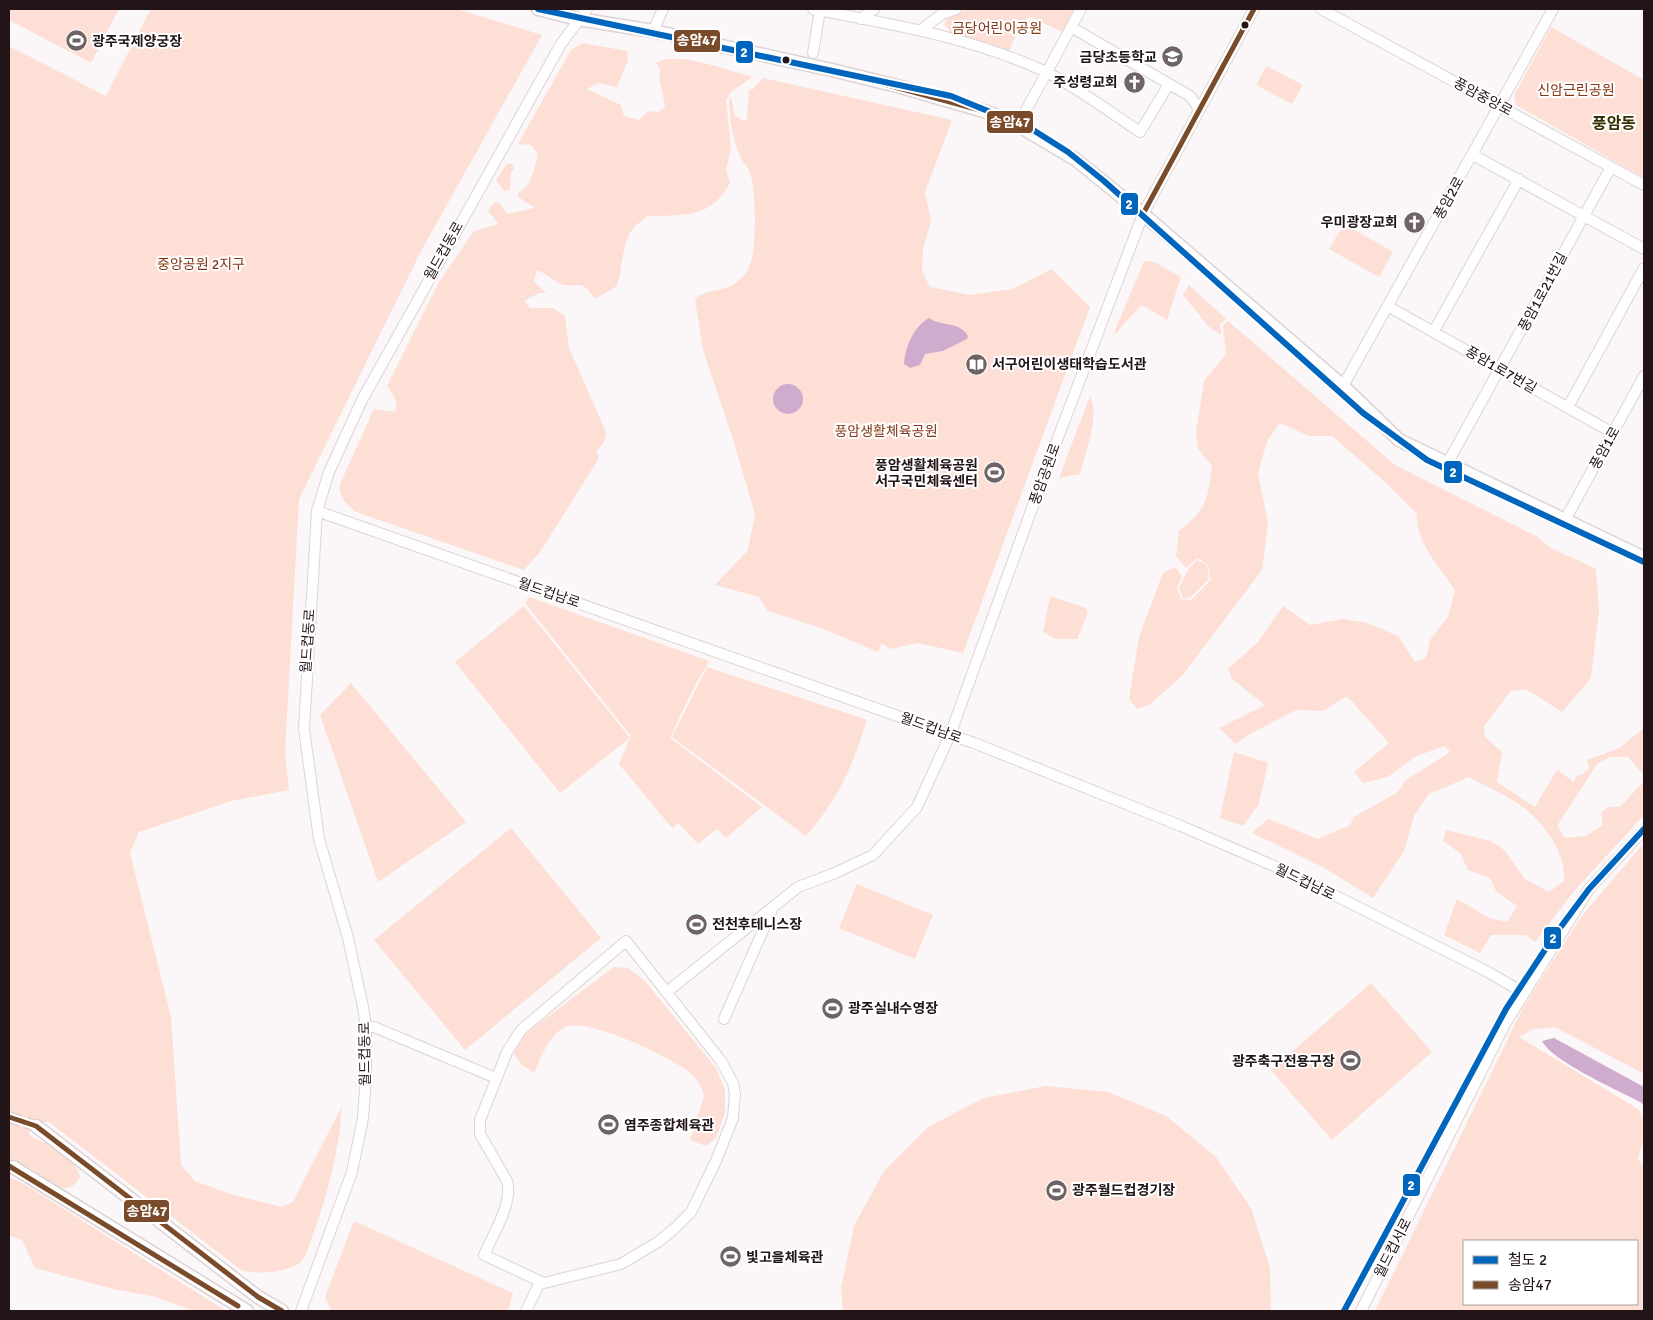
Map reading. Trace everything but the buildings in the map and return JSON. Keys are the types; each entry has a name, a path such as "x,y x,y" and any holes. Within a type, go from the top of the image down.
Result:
{"main road":[{"path":"538,9 578,19 653,31 892,85 987,112 1018,125 1075,159 1143,214 1343,386 1399,440 1644,558"},
{"path":"36,1126 258,1297 282,1311"},
{"path":"13,1167 247,1311"}],"street":[{"name":"월드컵동로","path":"301,1311 346,1191 355,1158 364,1118 366,1027 348,938 319,839 304,729 317,511 328,472 362,400 560,44 587,9"},
{"path":"653,31 663,9"},
{"path":"813,53 818,9 862,19 922,29 1008,56 1045,72 1140,132 1169,84"},
{"path":"862,19 874,9"},
{"path":"922,29 942,14 956,9"},
{"path":"1018,125 1045,72 1081,9"},
{"name":"풍암공원로","path":"668,991 798,887 834,874 873,855 917,807 950,735 1048,464 1143,214 1254,9"},
{"name":"풍암중앙로","path":"1321,9 1644,185"},
{"name":"풍암2로","path":"1343,386 1553,9"},
{"path":"1071,27 1190,96 1199,109"},
{"path":"1473,155 1644,249"},
{"name":"풍암1로21번길","path":"1447,464 1501,370 1612,166"},
{"path":"1434,331 1519,179"},
{"path":"1568,407 1644,268"},
{"name":"풍암1로7번길","path":"1389,306 1613,433"},
{"name":"풍암1로","path":"1565,520 1644,376"},
{"name":"월드컵남로","path":"317,511 950,735 1181,826 1288,872 1488,972 1524,993"},
{"name":"월드컵서로","path":"1362,1311 1505,1024 1589,889 1644,830"},
{"path":"724,1019 772,909"},
{"path":"626,941 668,991 721,1061 733,1083 735,1094 733,1118 716,1161 691,1212 658,1242 622,1264 540,1282 484,1255 506,1205 509,1189 507,1181 480,1134 480,1120 507,1052 521,1030 626,941"},
{"path":"366,1027 374,1027 496,1078"},
{"path":"526,1311 540,1282"}],"green space":[{"name":"광주국제양궁장","path":"9,9 119,9 91,63 9,20"},
{"name":"중앙공원 2지구","path":"151,9 456,9 542,35 421,251 299,499 285,752 289,790 231,801 139,832 130,853 171,1017 181,1165 195,1181 230,1194 282,1207 293,1202 342,1106 332,1172 308,1251 298,1264 274,1272 248,1272 241,1270 49,1122 34,1122 28,1127 30,1136 60,1152 73,1163 80,1177 74,1184 68,1188 55,1186 30,1168 14,1163 9,1165 9,46 106,96"},
{"name":"금당어린이공원","path":"968,9 1075,9 1062,32 1031,17 1023,20 1008,53 951,33 944,24 949,17"},
{"name":"신암근린공원","path":"1551,27 1644,80 1644,178 1516,105 1514,96"},
{"path":"583,43 627,51 628,60 617,87 598,83 587,89 621,105 624,116 639,120 648,111 657,112 665,108 660,69 656,63 676,59 689,60 752,77 731,92 726,100 731,148 726,171 730,182 715,203 705,209 684,215 647,216 634,228 627,239 617,286 595,299 583,286 561,284 537,270 534,281 546,293 539,293 524,301 530,308 553,308 565,316 569,348 606,432 604,442 596,452 599,458 540,552 524,570 356,512 344,500 340,484 374,409 395,412 396,401 387,386 439,282 474,231 499,224 488,211 494,202 499,203 507,214 535,208 518,197 518,193 523,190 529,181 534,171 538,154 531,145 518,144 571,50"},
{"path":"1266,66 1303,85 1292,104 1256,85"},
{"name":"풍암생활체육공원","path":"763,78 952,120 925,192 931,221 923,249 922,271 930,287 970,295 1013,289 1052,269 1090,307 963,653 918,643 890,649 882,643 878,652 824,629 768,611 759,597 715,585 748,550 755,514 732,436 703,350 695,299 707,292 727,288 734,284 741,279 751,263 755,222 754,193 750,172 741,158 735,143 729,99 731,97 735,116 744,121 747,119 749,90 752,90"},
{"path":"507,164 513,164 514,168 511,172 510,190 504,191 496,180"},
{"path":"1344,224 1393,252 1379,277 1329,249"},
{"path":"1144,261 1154,262 1181,277 1167,320 1142,305 1117,333 1114,333"},
{"path":"1189,285 1226,319 1220,324 1221,335 1209,327 1183,295"},
{"path":"1228,321 1395,465 1536,536 1551,548 1596,569 1599,611 1591,678 1562,712 1526,689 1511,691 1484,726 1485,737 1502,752 1497,782 1535,807 1557,770 1574,782 1576,776 1589,769 1587,760 1619,748 1644,728 1644,775 1628,757 1610,757 1597,764 1557,826 1565,838 1586,836 1603,825 1601,813 1608,807 1620,807 1644,781 1644,815 1575,890 1535,942 1526,935 1491,935 1480,953 1444,935 1457,899 1489,918 1507,922 1517,906 1496,891 1490,878 1468,870 1460,853 1443,841 1446,830 1491,841 1504,850 1525,879 1549,892 1564,881 1564,871 1559,852 1543,826 1516,802 1469,777 1429,794 1414,816 1404,851 1373,898 1323,867 1252,833 1268,819 1318,839 1350,825 1354,817 1398,792 1405,781 1450,752 1445,746 1416,756 1388,777 1363,783 1354,772 1389,743 1347,696 1323,711 1296,710 1248,735 1236,744 1219,728 1265,705 1232,679 1228,669 1258,642 1283,606 1310,625 1343,619 1367,623 1398,636 1415,662 1426,658 1430,640 1448,617 1455,590 1424,544 1417,524 1417,514 1385,482 1332,436 1309,436 1280,423 1267,441 1258,473 1268,524 1262,570 1182,676 1149,705 1137,709 1129,699 1139,637 1163,573 1175,567 1182,576 1177,589 1181,599 1191,600 1211,580 1208,565 1197,558 1186,568 1176,556 1179,531 1201,509 1209,487 1212,466 1198,449 1196,433 1204,381 1226,354 1223,325"},
{"path":"1090,396 1093,404 1093,424 1080,474 1059,478"},
{"path":"1197,560 1207,565 1209,579 1190,598 1183,598 1179,589 1188,570"},
{"path":"1050,596 1086,608 1088,613 1077,639 1056,639 1043,632"},
{"path":"529,597 709,661 690,695 670,738 762,807 726,838 717,829 698,844 678,823 672,828 619,764 631,736 525,603"},
{"path":"524,606 630,738 560,793 455,662"},
{"path":"707,667 867,720 850,767 836,795 806,836 672,737"},
{"path":"351,683 466,822 378,882 320,715"},
{"path":"1234,752 1268,763 1259,804 1243,826 1220,818"},
{"path":"511,828 601,938 465,1050 374,940"},
{"path":"1644,843 1644,1074 1555,1027 1534,1029 1519,1037 1638,1109 1641,1115 1644,1133 1638,1158 1644,1168 1644,1311 1375,1311 1524,1006 1581,917"},
{"path":"857,884 933,915 915,959 839,928"},
{"path":"614,967 628,968 644,980 716,1068 725,1090 725,1112 716,1138 706,1146 690,1140 704,1097 699,1083 688,1071 646,1048 607,1032 589,1027 574,1026 563,1028 553,1037 542,1054 534,1073 522,1065 514,1054 521,1037"},
{"name":"광주축구전용구장","path":"1371,983 1432,1052 1332,1140 1271,1070"},
{"name":"광주월드컵경기장","path":"1046,1086 1108,1092 1166,1116 1215,1156 1251,1208 1270,1268 1271,1311 843,1311 841,1288 854,1226 884,1171 928,1127 984,1098"},
{"path":"9,1177 24,1184 226,1311 195,1311 152,1296 113,1289 35,1268 22,1240 9,1235"},
{"path":"354,1221 513,1293 508,1311 332,1311 325,1297"}],"shaded area":[{"path":"929,318 960,328 965,331 968,336 967,339 943,351 925,354 920,365 910,368 904,364 908,344 919,326"},
{"path":"788,384 799,388 803,399 799,410 788,414 777,410 773,399 777,388"},
{"path":"1554,1038 1644,1087 1644,1108 1642,1103 1587,1075 1559,1058 1542,1041"}],"tunnel":[{"path":"9,1117 36,1126"}],"rail line":[{"name":"2","path":"538,9 951,96 1030,128 1068,152 1104,181 1363,413 1427,460 1644,562"},
{"name":"2","path":"1344,1311 1506,1009 1554,936 1589,889 1644,829"}],"transit line":[{"name":"송암47","path":"538,9 578,19 653,31 832,70 987,112 1038,135 1075,159 1143,214"},
{"name":"송암47","path":"1143,214 1254,9"},
{"name":"송암47","path":"9,1117 36,1126 258,1297 282,1311"},
{"name":"송암47","path":"9,1166 238,1306"}],"place":[{"name":"광주국제양궁장","path":"76,41"},
{"name":"금당초등학교","path":"1173,57"},
{"name":"주성령교회","path":"1134,82"},
{"name":"우미광장교회","path":"1414,222"},
{"name":"서구어린이생태학습도서관","path":"976,364"},
{"name":"풍암생활체육공원 서구국민체육센터","path":"994,473"},
{"name":"전천후테니스장","path":"696,924"},
{"name":"광주실내수영장","path":"832,1008"},
{"name":"광주축구전용구장","path":"1351,1061"},
{"name":"염주종합체육관","path":"608,1125"},
{"name":"광주월드컵경기장","path":"1056,1190"},
{"name":"빛고을체육관","path":"730,1257"}],"district":[{"name":"풍암동","path":"1614,124"}]}
